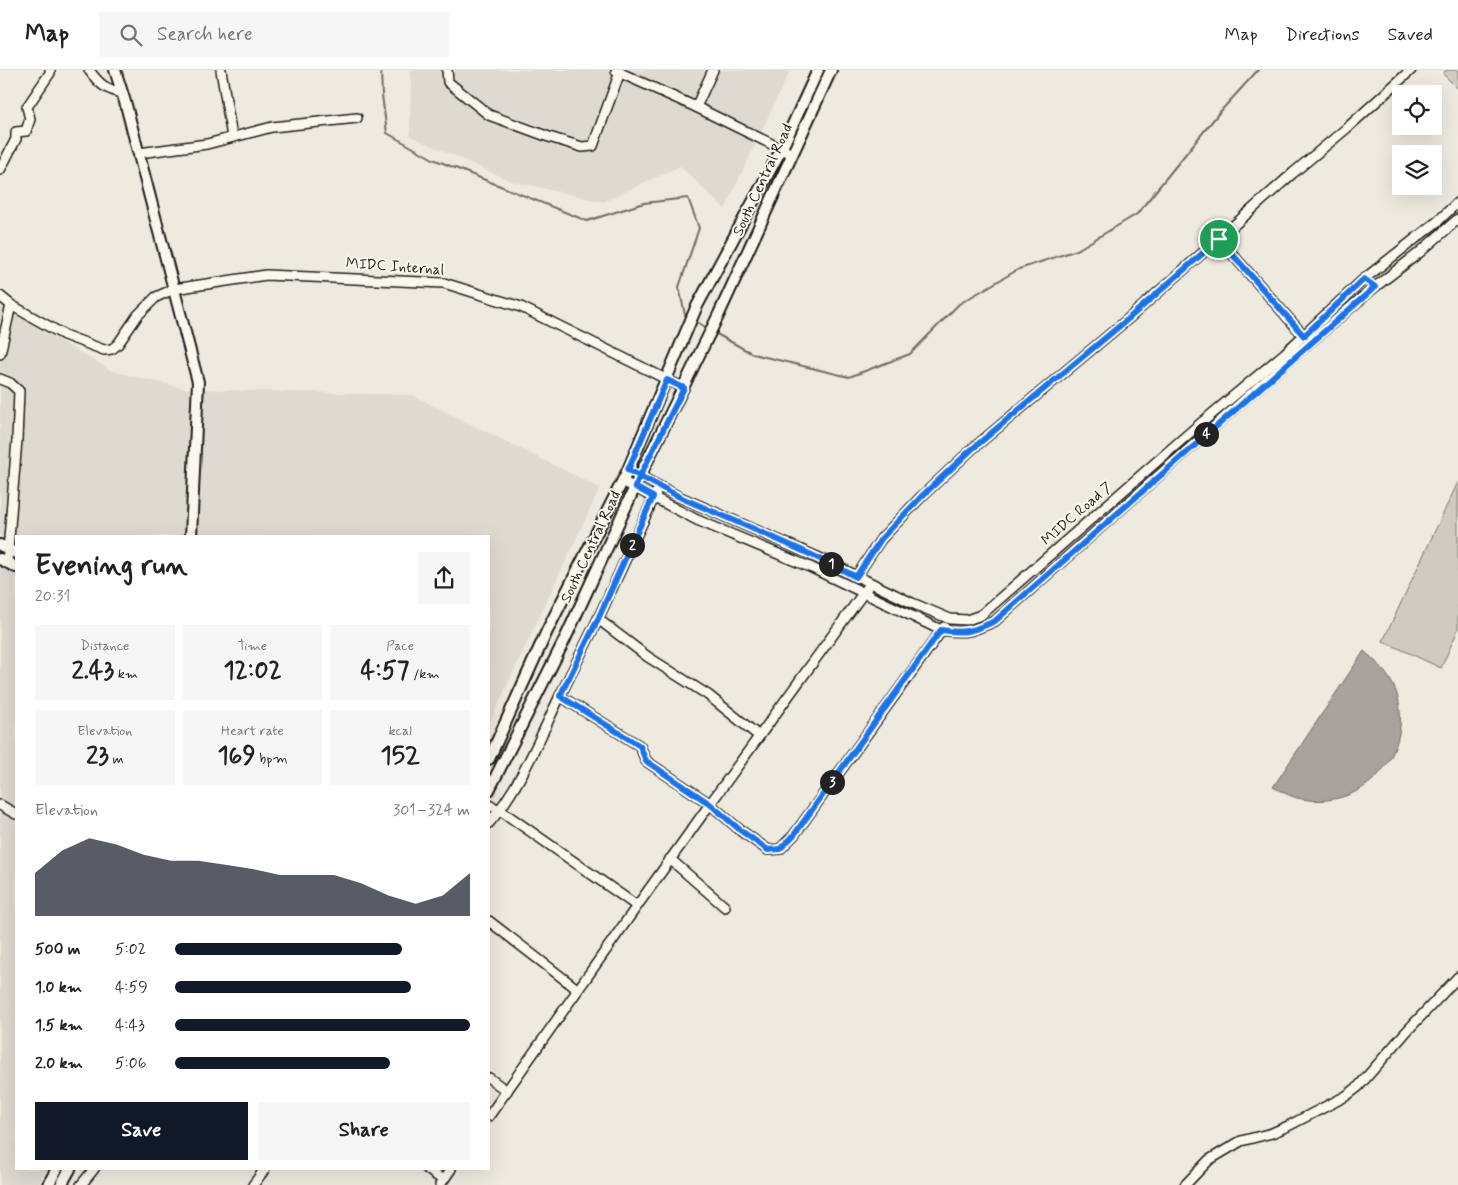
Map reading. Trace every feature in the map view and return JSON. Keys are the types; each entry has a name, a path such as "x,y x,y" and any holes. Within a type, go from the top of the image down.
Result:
{"main road":[{"path":"115,70 139,152 198,382 191,535"},
{"name":"South Central Road","path":"490,757 547,631 628,470 692,319 782,148 818,70"},
{"name":"South Central Road","path":"490,788 565,639 640,476 684,388 831,70"},
{"path":"48,1185 56,1170"},
{"path":"61,1185 69,1170"}],"street":[{"path":"0,170 16,139 16,132 26,131 30,119 27,107 50,73 50,70"},
{"path":"89,70 102,86 108,90 123,94"},
{"path":"221,70 232,137"},
{"path":"447,70 448,82 489,115 582,147 593,146 617,71 792,154"},
{"path":"696,107 713,70"},
{"path":"856,577 881,539 921,497 964,457 1128,319 1411,70"},
{"path":"139,152 207,144 272,127 357,118"},
{"name":"MIDC Road 7","path":"628,470 680,497 822,559 912,603 950,619 967,620 981,615 1194,429 1304,336 1364,279 1458,202"},
{"name":"MIDC Road 7","path":"622,481 697,520 812,568 941,630 972,632 995,621 1202,437 1375,287 1458,219"},
{"path":"1219,239 1304,336"},
{"name":"MIDC Internal","path":"0,296 11,305 64,335 104,350 112,349 118,344 138,315 156,297 174,289 266,275 444,283 521,307 684,388"},
{"path":"1364,279 1375,287"},
{"path":"0,354 11,305"},
{"path":"0,379 10,384 19,392 18,440 8,563"},
{"path":"1194,429 1202,437"},
{"path":"490,822 500,810 522,773 598,619 659,486"},
{"path":"1023,579 1030,589"},
{"path":"490,1115 577,989 870,583"},
{"path":"598,619 648,657 708,695 759,736"},
{"path":"560,696 640,746 646,761 710,804 740,830 768,850 780,849 794,835 950,619"},
{"path":"0,806 15,814"},
{"path":"490,806 500,810 637,906"},
{"path":"670,859 725,907"},
{"path":"490,922 577,989"},
{"path":"1185,1185 1209,1160 1241,1141 1272,1133 1288,1126 1346,1096 1358,1087 1458,977"},
{"path":"490,1079 507,1091"},
{"path":"81,1185 93,1170"},
{"path":"253,1185 264,1170"},
{"path":"428,1170 441,1183 450,1170"}],"shaded area":[{"path":"411,70 790,70 725,209 680,166 603,202 511,181 410,136"},
{"path":"1446,70 1458,70 1458,89 1443,74"},
{"path":"0,306 112,371 187,389 412,395 600,488 490,722 490,535 15,535 15,544 0,536"},
{"path":"1458,482 1458,630 1441,668 1383,641"},
{"path":"0,566 15,574 15,1170 47,1170 38,1185 0,1185"},
{"path":"1364,651 1386,673 1398,698 1400,727 1396,745 1388,761 1378,775 1365,786 1350,794 1333,799 1297,798 1273,787"}],"waterway":[{"path":"381,70 387,133 433,159 587,221 644,203 688,198 699,228 679,287 685,315 688,316"},
{"path":"713,332 753,354 849,377 910,354 959,304 1019,269 1077,250 1137,214 1218,114 1258,70"},
{"path":"694,320 707,328"}],"route":[{"path":"1219,239 1128,319 971,450 921,497 881,539 856,577 822,559 680,497 640,476 628,470 667,380 684,388 640,476 635,487 653,497 598,619 560,696 640,746 646,761 710,804 740,830 768,850 780,849 794,835 941,630 972,632 995,621 1202,437 1375,287 1364,279 1304,336 1219,239"}]}
